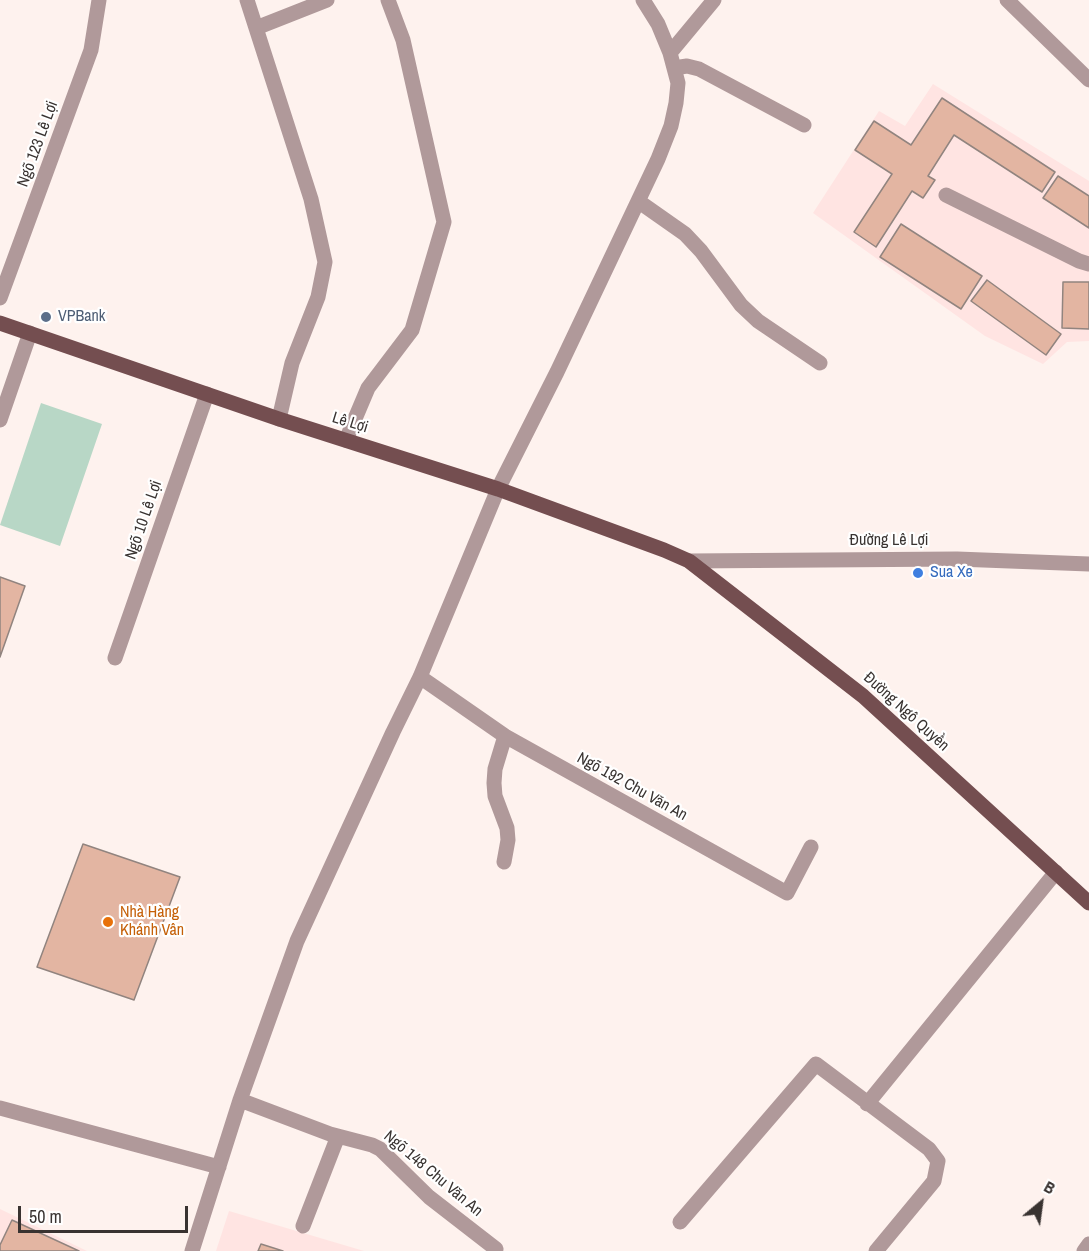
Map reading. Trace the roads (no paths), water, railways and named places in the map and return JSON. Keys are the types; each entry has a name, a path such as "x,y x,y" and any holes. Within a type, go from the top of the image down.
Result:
{"main road":[{"name":"Lê Lợi","path":"0,323 279,419 498,489 688,561"},
{"name":"Đường Ngô Quyền","path":"688,561 862,696 1089,903"}],"street":[{"name":"Ngõ 123 Lê Lợi","path":"0,298 91,50 99,0"},
{"path":"247,0 311,199 325,262 318,297 292,363 279,419"},
{"path":"256,28 327,0"},
{"path":"346,440 368,388 412,330 444,222 403,40 388,0"},
{"path":"192,1251 240,1100 297,941 420,677 498,489 557,372 671,126 678,83 658,24 643,0"},
{"path":"672,61 714,0"},
{"path":"1006,0 1089,80"},
{"path":"672,61 699,69 804,125"},
{"path":"946,195 1089,264"},
{"path":"638,201 686,234 701,250 741,305 758,321 820,363"},
{"path":"0,420 30,333"},
{"name":"Ngõ 10 Lê Lợi","path":"115,658 207,394"},
{"name":"Đường Lê Lợi","path":"688,561 957,559 1089,564"},
{"name":"Ngõ 192 Chu Văn An","path":"420,677 505,736 787,893 811,847"},
{"path":"504,862 508,840 507,828 495,796 494,783 495,769 505,736"},
{"path":"867,1104 1056,872"},
{"path":"680,1222 816,1064 928,1149 938,1161 934,1181 876,1251"},
{"name":"Ngõ 148 Chu Văn An","path":"240,1100 338,1137 380,1149 429,1197 496,1249"},
{"path":"0,1108 219,1167"},
{"path":"303,1226 338,1137"},
{"path":"1084,1251 1089,1244"}],"place":[{"name":"VPBank","path":"46,317"},
{"name":"Sua Xe","path":"918,573"},
{"name":"Nhà Hàng Khánh Vân","path":"108,922"}]}
